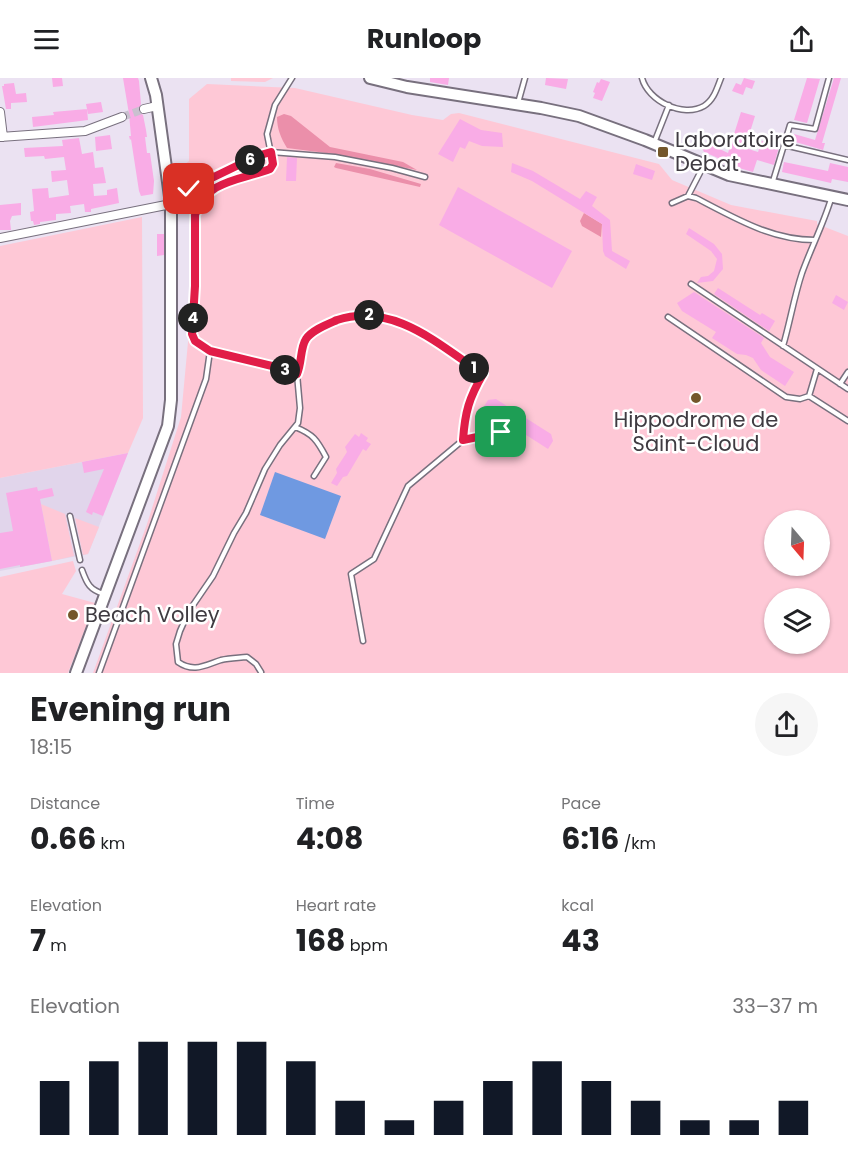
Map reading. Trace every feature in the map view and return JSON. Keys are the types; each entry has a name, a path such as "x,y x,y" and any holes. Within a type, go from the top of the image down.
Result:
{"main road":[{"path":"76,673 168,426 171,400 170,200 151,78"},
{"path":"156,101 158,78"},
{"path":"370,78 591,119 729,175 832,197 848,198"}],"street":[{"path":"144,109 156,101"},
{"path":"0,112 1,137 85,131 122,117"},
{"path":"0,238 170,200"}],"lane":[{"path":"292,78 275,105 267,134 273,164 270,169 225,182 201,198 197,206 192,334 195,341 210,351 297,374"},
{"path":"518,104 525,78"},
{"path":"642,78 649,93 669,105 684,110 702,107 715,94 721,78"},
{"path":"772,185 790,125 815,129 829,78"},
{"path":"653,144 669,105"},
{"path":"784,145 848,160"},
{"path":"170,200 257,156 271,152 335,158 392,168 425,177"},
{"path":"672,203 687,196 704,164"},
{"path":"687,196 696,198 754,228 796,240 815,240"},
{"path":"783,346 801,276 832,197"},
{"path":"691,284 848,389"},
{"path":"261,672 256,664 247,657 220,661 192,669 178,662 176,644 189,610 213,576 266,469 280,445 298,423 300,408 297,374 302,363 306,338 321,327 363,315 387,317 415,329 483,374 469,398 464,416 463,440"},
{"path":"668,317 786,397 800,399 809,396"},
{"path":"99,673 204,386 210,351"},
{"path":"809,396 817,369"},
{"path":"840,384 848,372"},
{"path":"809,396 848,421"},
{"path":"295,427 311,433 320,444 326,457 314,476"},
{"path":"363,641 351,574 374,559 408,486 463,440 501,432"},
{"path":"70,516 80,560"},
{"path":"82,570 88,586 92,590 105,594"}],"shaded area":[{"path":"231,78 273,78 265,82 231,81"},
{"path":"207,84 295,88 443,120 451,114 459,113 659,164 672,180 731,205 817,221 817,224 848,236 848,673 93,673 147,524 181,417 191,310 191,192 187,186 184,165 189,161 189,99"},
{"path":"284,114 291,116 330,147 403,162 417,170 334,154 287,148 277,121 277,117"},
{"path":"336,163 370,169 421,184 420,187 336,168 334,167"},
{"path":"584,213 602,224 601,237 582,226 580,221"},
{"path":"142,217 143,418 128,453 0,478 0,246"},
{"path":"128,453 88,554 0,571 0,478"},
{"path":"41,504 65,514 74,556 52,561"},
{"path":"75,518 99,527 88,554 83,555"},
{"path":"73,561 76,571 62,594 95,603 68,673 0,673 0,577"}],"water":[{"path":"275,472 341,496 325,539 260,515"}],"building":[{"path":"52,78 62,78 63,86 53,87"},
{"path":"123,78 138,78 139,81 141,104 138,110 143,115 146,130 147,153 150,153 154,181 153,194 141,196 139,191 129,136 131,136 129,114"},
{"path":"430,78 449,78 448,85 430,82"},
{"path":"546,78 568,79 566,89 545,85"},
{"path":"744,78 755,81 752,89 746,87 743,95 732,91 736,83 741,85"},
{"path":"807,78 820,79 807,123 794,120"},
{"path":"834,78 841,78 822,143 825,143 823,150 792,141 794,134 815,140"},
{"path":"601,79 610,82 602,101 593,98 597,82 599,83"},
{"path":"14,83 16,94 26,93 27,102 11,103 11,109 6,109 2,86"},
{"path":"101,102 103,112 88,114 86,104"},
{"path":"87,109 88,120 33,127 32,117 54,115 53,112"},
{"path":"741,112 755,116 745,148 758,152 762,141 779,147 774,165 757,160 753,172 716,162 718,158 704,152 702,148 707,143 728,153"},
{"path":"460,119 481,130 502,133 503,147 482,146 469,141 465,149 460,147 453,162 438,154"},
{"path":"110,135 112,149 96,151 95,137"},
{"path":"79,138 82,154 93,152 95,168 103,167 106,183 93,184 94,196 107,195 107,190 117,188 119,203 91,209 91,212 85,212 84,204 70,206 71,213 56,214 56,220 34,225 30,212 34,211 32,189 48,188 49,198 69,195 67,180 52,182 51,171 66,170 64,157 45,159 44,156 25,157 24,148 63,146 62,140"},
{"path":"287,157 297,158 296,181 286,181"},
{"path":"784,162 828,171 830,163 848,167 848,182 832,179 831,183 782,172"},
{"path":"512,163 533,171 580,199 586,191 597,197 592,206 610,220 612,251 630,261 626,269 605,256 602,224 532,181 511,172"},
{"path":"194,164 195,173 186,174 184,165"},
{"path":"636,164 655,171 652,180 633,174"},
{"path":"458,187 572,251 552,288 439,225"},
{"path":"21,203 21,215 12,216 11,230 0,230 0,205"},
{"path":"689,228 714,244 722,254 723,269 713,281 697,283 701,277 708,276 714,271 717,259 711,251 686,234"},
{"path":"157,234 164,234 164,255 157,256"},
{"path":"718,288 760,315 762,313 775,321 769,331 714,294"},
{"path":"694,292 764,338 761,343 770,357 794,372 785,386 761,370 753,358 737,354 712,338 716,332 682,311 677,303"},
{"path":"836,295 848,302 844,310 832,303"},
{"path":"496,399 551,434 553,441 548,449 523,433 521,436 506,426 508,424 483,408 488,400"},
{"path":"361,433 368,438 366,441 371,444 366,451 363,449 347,476 343,477 337,486 331,483 337,473 336,469 347,452 345,447 355,434 359,437"},
{"path":"128,453 103,516 86,512 104,469 84,473 82,462"},
{"path":"37,487 38,491 52,488 54,496 40,499 52,561 0,569 0,533 13,531 6,493"}],"tunnel":[{"path":"122,117 144,109"}],"place":[{"name":"Laboratoire Debat","path":"663,152"},
{"name":"Hippodrome de Saint-Cloud","path":"696,398"},
{"name":"Beach Volley","path":"73,615"}],"route":[{"path":"189,189 257,156 271,152 273,164 270,169 225,182 201,198 197,206 192,334 200,346 216,353 297,374 302,363 306,338 315,331 327,324 363,315 387,317 415,329 483,374 469,398 464,416 463,440 501,432"}]}
